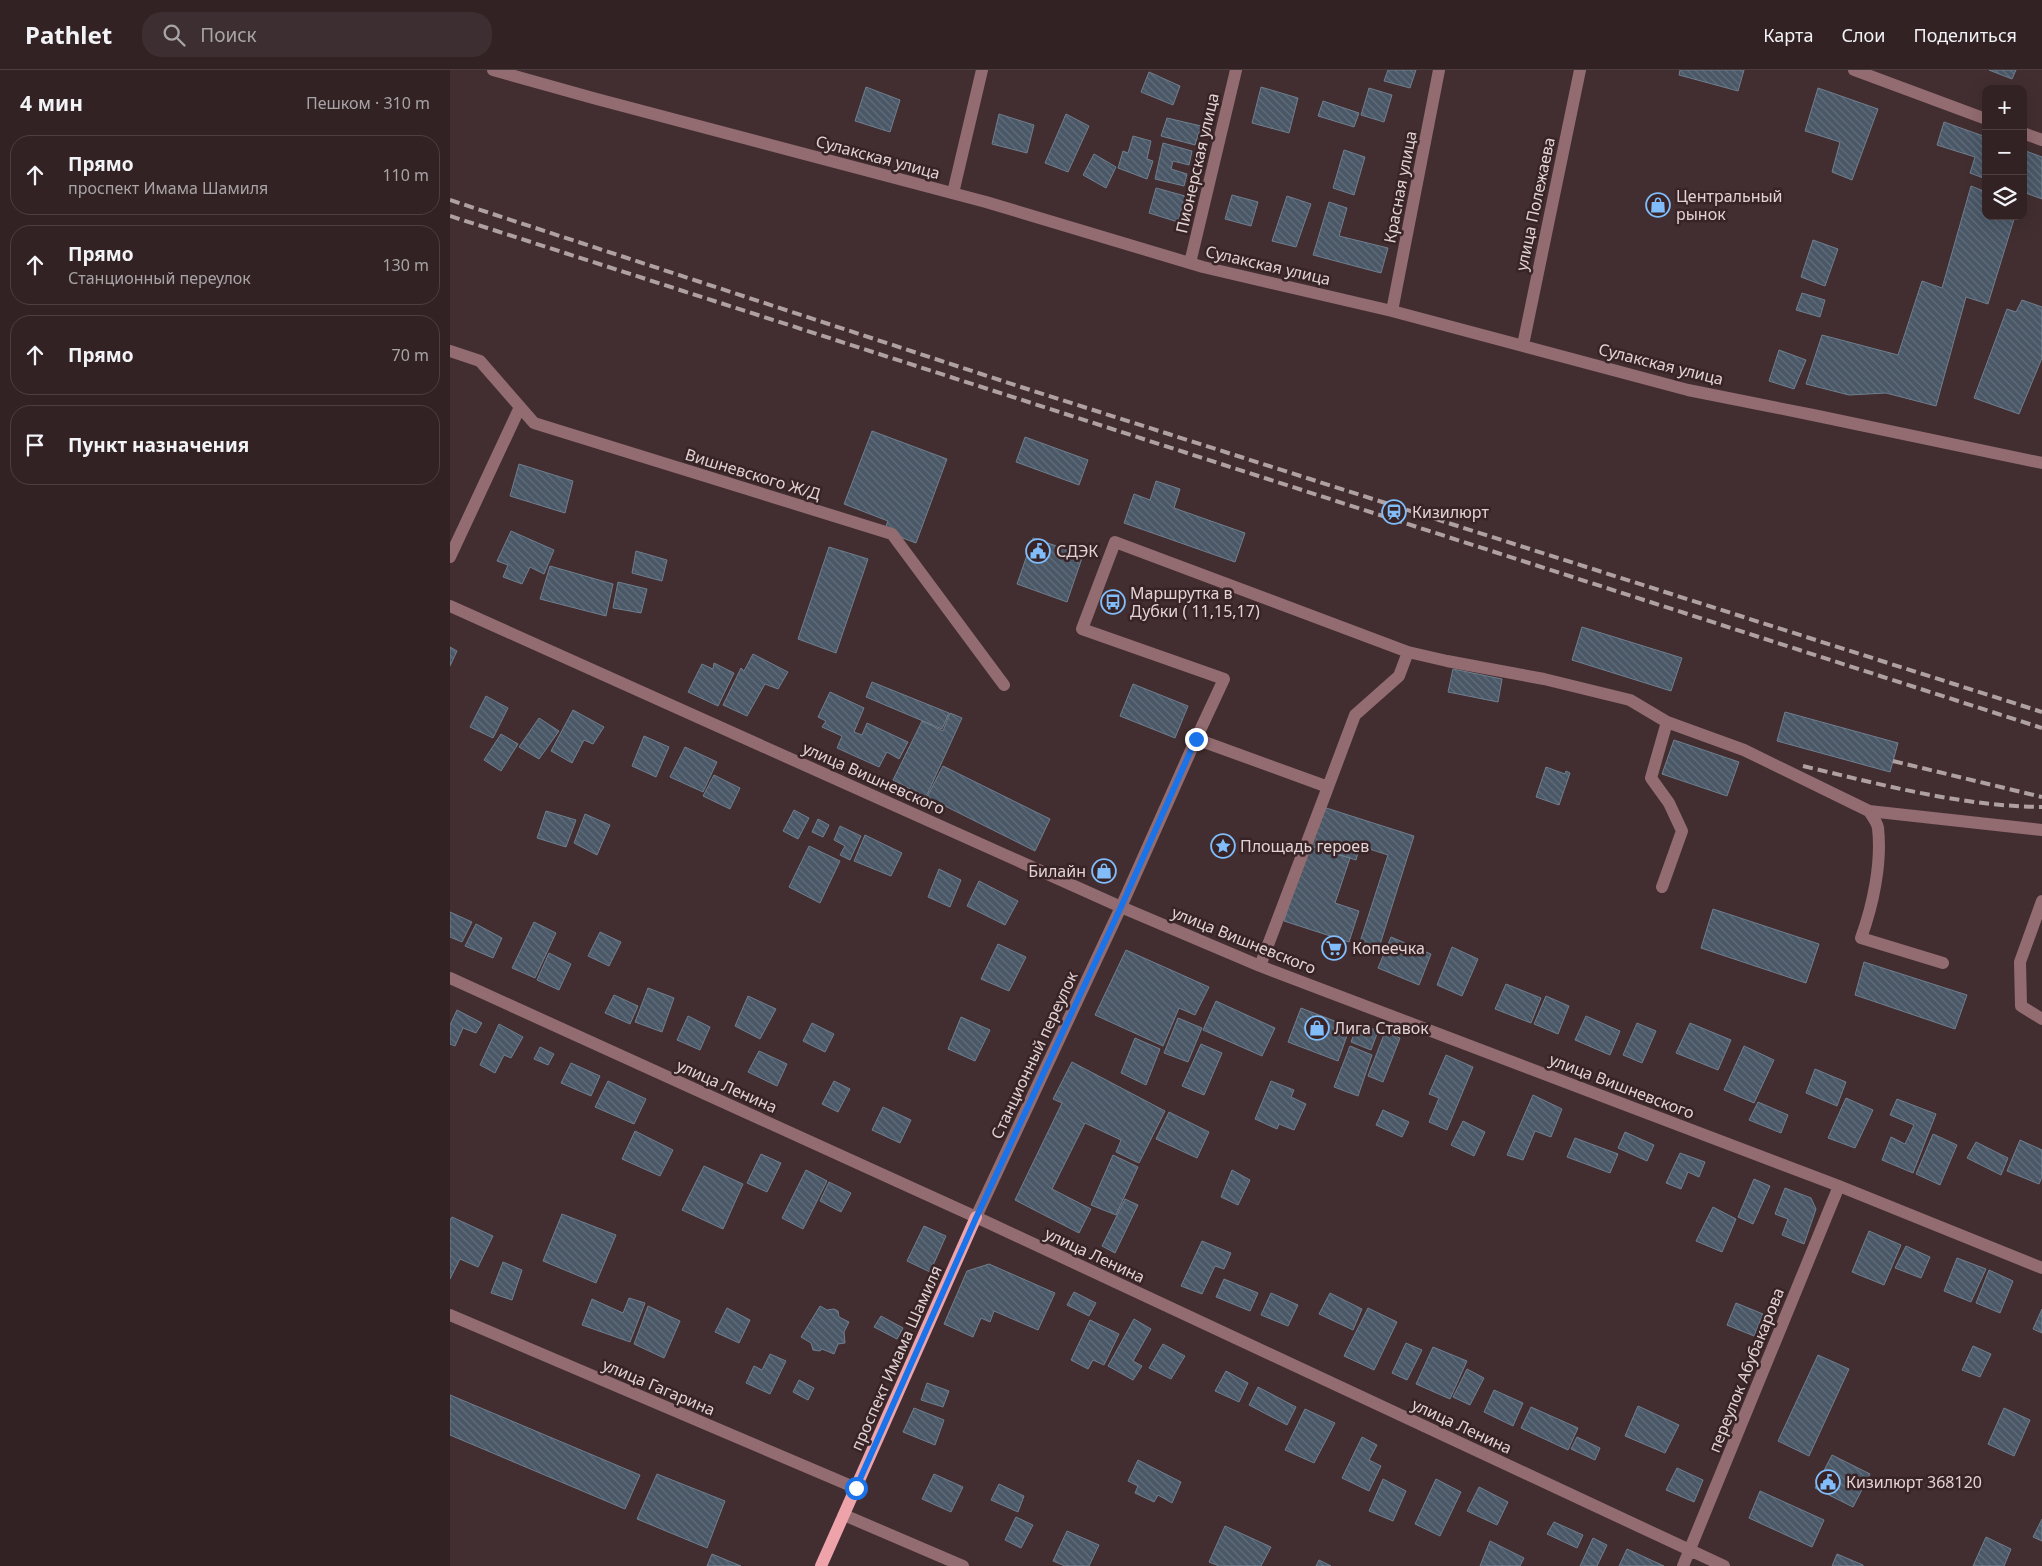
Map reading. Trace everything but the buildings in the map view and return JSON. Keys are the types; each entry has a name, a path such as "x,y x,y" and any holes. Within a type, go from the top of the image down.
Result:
{"main road":[{"name":"проспект Имама Шамиля","path":"821,1566 976,1218"}],"street":[{"name":"Сулакская улица","path":"493,70 953,193 1190,263 1392,311 1688,390 2042,464"},
{"path":"953,193 982,70"},
{"name":"Пионерская улица","path":"1190,263 1236,70"},
{"name":"Красная улица","path":"1392,311 1439,70"},
{"name":"улица Полежаева","path":"1523,345 1580,70"},
{"path":"1854,70 1982,118"},
{"path":"2027,134 2042,140"},
{"name":"Вишневского Ж/Д","path":"450,351 480,361 534,423 892,534 1004,685"},
{"path":"450,557 520,407"},
{"name":"Станционный переулок","path":"976,1218 1224,680 1082,629 1115,542 1408,652"},
{"name":"улица Вишневского","path":"450,606 1121,907 1260,966 1839,1186 2042,1268"},
{"path":"1260,966 1355,715 1399,676 1408,652 1544,679 1630,700 1666,722 1744,750 1869,811 2042,830"},
{"path":"1662,887 1682,830 1669,803 1651,778 1666,722"},
{"path":"1196,739 1328,787"},
{"path":"1869,811 1878,826 1878,870 1861,938 1943,963"},
{"path":"2042,901 2020,962 2021,1006 2042,1019"},
{"name":"улица Ленина","path":"450,978 976,1218 1724,1566"},
{"name":"переулок Абубакарова","path":"1683,1566 1839,1186"},
{"name":"улица Гагарина","path":"450,1315 856,1488"},
{"path":"844,1515 963,1566"}],"railway":[{"path":"450,200 1021,387 2042,712"},
{"path":"450,216 2042,728"},
{"path":"1893,761 2042,797"},
{"path":"1803,766 1951,799 2011,806 2042,807"}],"place":[{"name":"Центральный рынок","path":"1658,205"},
{"name":"Кизилюрт","path":"1394,512"},
{"name":"СДЭК","path":"1038,551"},
{"name":"Маршрутка в Дубки ( 11,15,17)","path":"1113,602"},
{"name":"Площадь героев","path":"1223,846"},
{"name":"Билайн","path":"1104,871"},
{"name":"Копеечка","path":"1334,948"},
{"name":"Лига Ставок","path":"1317,1028"},
{"name":"Кизилюрт 368120","path":"1828,1482"}],"route":[{"path":"856,1488 976,1218 1121,907 1196,739"}]}
